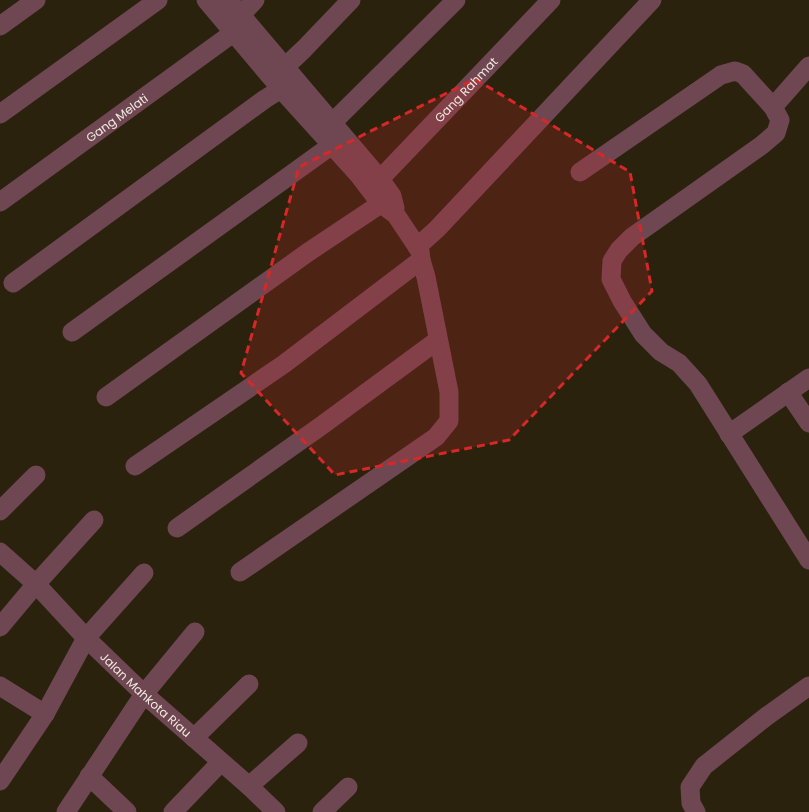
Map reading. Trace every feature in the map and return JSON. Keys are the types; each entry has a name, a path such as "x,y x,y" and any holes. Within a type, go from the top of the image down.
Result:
{"street":[{"path":"0,26 36,0"},
{"path":"0,114 158,0"},
{"path":"206,0 281,89 328,134 380,179 386,199 419,253 426,277 449,392 449,421 436,437 240,572"},
{"path":"228,0 285,67 328,134 369,188 386,199"},
{"path":"241,15 254,0"},
{"path":"285,67 351,0"},
{"path":"72,332 328,134 456,0"},
{"name":"Gang Rahmat","path":"380,179 551,0"},
{"path":"135,466 284,364 419,253 437,229 652,0"},
{"name":"Gang Melati","path":"0,202 233,32"},
{"path":"773,107 809,66"},
{"path":"580,172 720,75 736,71 744,74 773,107 780,120 776,133 762,145 632,237 619,250 612,261 611,279 622,301 644,334 661,352 679,363 698,384 809,560"},
{"path":"13,283 265,99 281,89"},
{"path":"106,398 214,319 386,199"},
{"path":"178,528 438,340"},
{"path":"729,434 809,378"},
{"path":"788,392 809,423"},
{"path":"0,511 36,475"},
{"path":"0,627 36,584 94,520"},
{"name":"Jalan Mahkota Riau","path":"0,552 36,584 86,638 144,694 249,786 276,812"},
{"path":"1,778 45,714 86,638 144,573"},
{"path":"66,812 144,694 195,632"},
{"path":"194,738 249,684"},
{"path":"0,686 45,714"},
{"path":"696,812 691,803 690,787 704,766 767,716 809,686"},
{"path":"249,786 298,743"},
{"path":"173,812 221,762"},
{"path":"89,776 127,812"},
{"path":"322,812 348,787"}],"highlighted area":[{"path":"475,79 630,172 652,291 509,440 335,475 241,373 299,167"}]}
